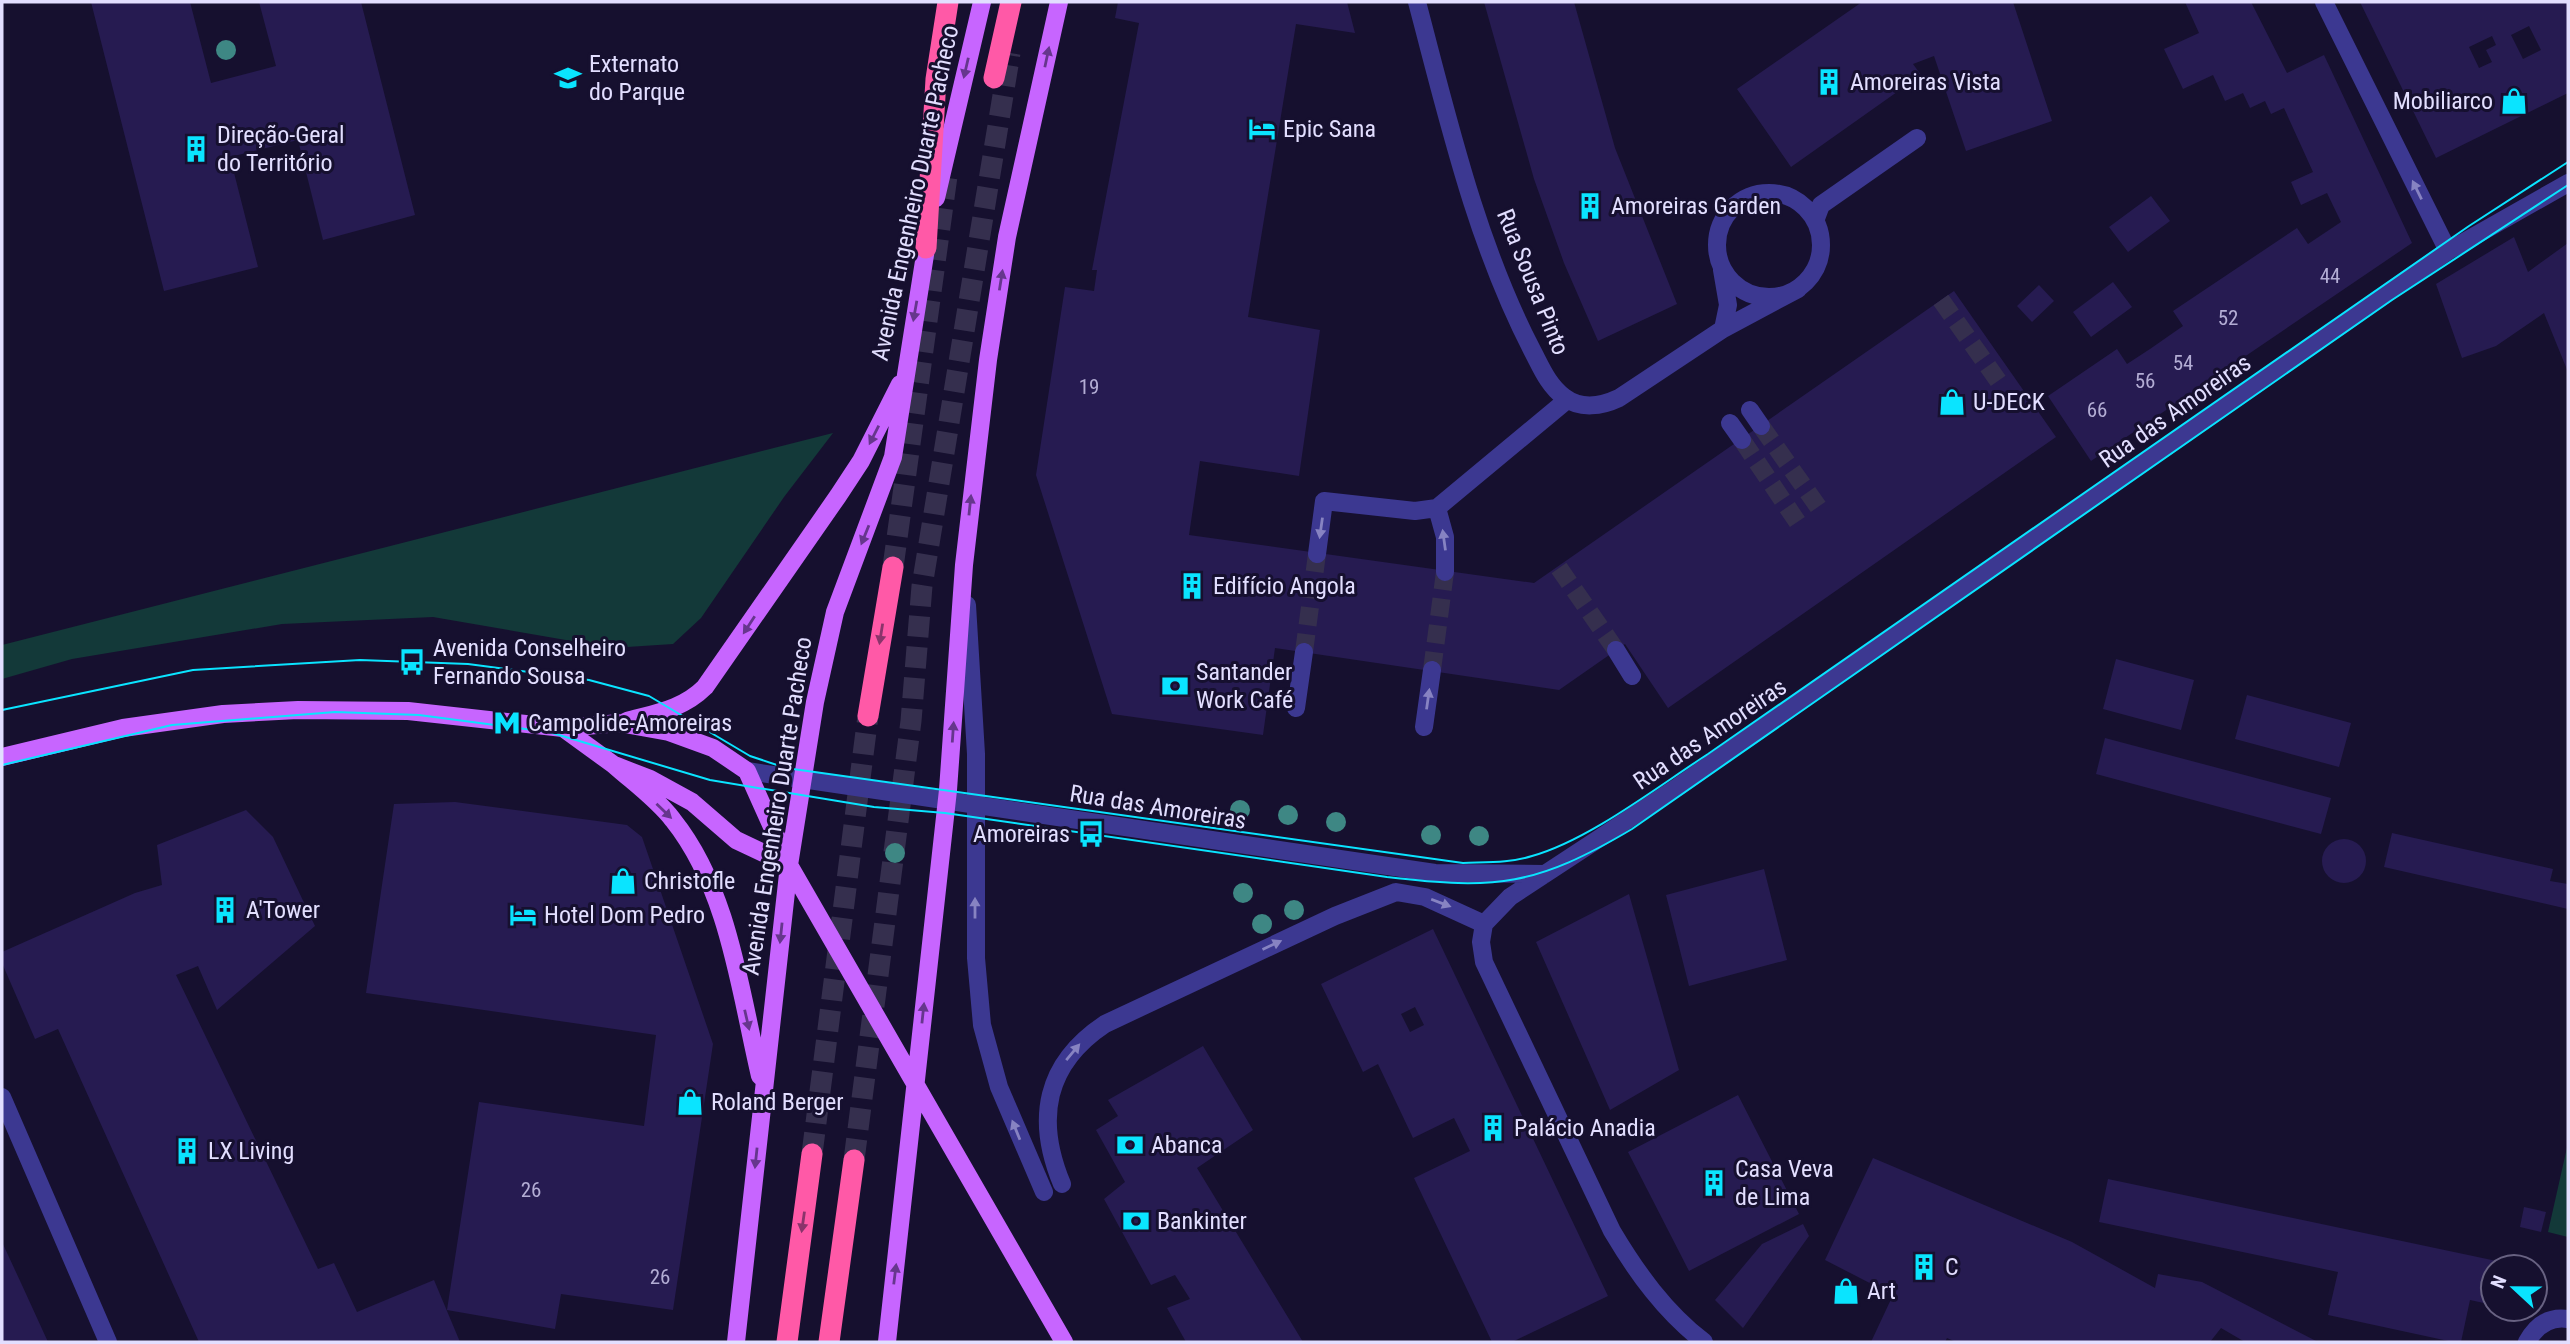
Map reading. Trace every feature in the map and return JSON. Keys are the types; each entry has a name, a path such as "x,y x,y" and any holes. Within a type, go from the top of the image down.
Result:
{"highway":[{"path":"926,248 936,79 948,2"},
{"path":"994,78 1011,2"},
{"path":"868,716 892,566"},
{"path":"787,1342 813,1154"},
{"path":"829,1342 854,1160"}],"main road":[{"name":"Avenida Engenheiro Duarte Pacheco","path":"736,1342 789,865 802,781 832,622 892,457 926,248 982,2"},
{"path":"887,1342 947,800 964,565 988,360 1007,237 1059,2"},
{"path":"2,757 123,729 223,714 298,710 408,711 563,728 619,723 673,709 695,697 705,687 861,461 905,375"},
{"path":"619,723 680,736 713,748 747,771 789,865 916,1081 1064,1342"},
{"path":"563,728 614,765 672,818 699,859 725,928 764,1090"},
{"path":"614,765 650,779 692,802 736,840 789,865"}],"street":[{"name":"Rua Sousa Pinto","path":"1417,2 1456,148 1486,239 1519,325 1548,381 1567,400"},
{"path":"2324,2 2448,251"},
{"path":"1815,221 1821,205 1917,138"},
{"name":"Rua das Amoreiras","path":"747,771 1436,873 1545,874 1679,786 2448,251 2568,183"},
{"path":"1317,554 1324,501 1415,511 1437,508 1567,400 1601,406 1619,398 1723,328 1798,289 1811,275 1820,258 1821,239 1815,221 1804,206 1790,197 1773,193 1747,198 1727,214 1719,229 1716,248 1728,305 1723,328"},
{"path":"1720,265 1730,281 1744,292 1762,298 1781,296 1798,289"},
{"path":"1750,410 1761,426"},
{"path":"1730,423 1742,440"},
{"path":"1437,508 1445,537 1445,572"},
{"path":"964,565 976,803 976,958 982,1025 999,1087 1044,1192"},
{"path":"1616,650 1632,676"},
{"path":"1296,708 1304,652"},
{"path":"1424,727 1432,670"},
{"path":"1545,874 1510,897 1484,924 1481,942 1484,962 1612,1231 1632,1265 1662,1304 1703,1342"},
{"path":"1062,1184 1048,1144 1047,1108 1066,1059 1085,1038 1105,1024 1125,1012 1335,916 1396,892 1425,897 1484,924"},
{"path":"2,1097 108,1342"},
{"path":"2527,1342 2532,1333 2549,1319 2568,1318"}],"green space":[{"path":"833,433 784,497 701,618 673,644 627,647 583,643 433,617 282,624 72,659 2,679 2,645"},
{"path":"2568,1143 2568,1237 2548,1232"}],"building":[{"name":"Direção-Geral do Território","path":"91,2 190,2 211,83 276,66 259,2 361,2 415,215 323,240 298,140 230,157 258,267 164,291"},
{"path":"1118,2 1347,2 1355,33 1296,24 1248,317 1320,330 1299,476 1200,461 1189,535 1534,583 1954,291 2056,437 1668,708 1625,644 1559,690 1275,648 1263,735 1112,714 1036,475 1065,287 1094,291 1097,270 1092,270 1139,23 1115,18"},
{"name":"Amoreiras Garden","path":"1484,2 1574,2 1615,148 1677,304 1598,341 1564,263 1534,179"},
{"name":"Amoreiras Vista","path":"1862,2 2013,2 2052,121 1966,151 1934,56 1913,64 1921,75 1791,167 1737,89"},
{"path":"2185,2 2251,2 2287,73 2324,55 2412,243 2091,461 2048,396 2117,349 2127,364 2150,349 2183,326 2173,311 2297,228 2308,244 2341,222 2327,193 2301,205 2291,182 2313,172 2284,108 2271,114 2265,101 2250,108 2243,93 2225,101 2213,75 2183,89 2164,49 2199,33"},
{"path":"2360,2 2568,2 2568,93 2436,158","holes":["2529,26 2541,50 2523,59 2511,35","2492,36 2496,45 2486,50 2492,62 2479,68 2469,47"]},
{"path":"2151,196 2170,221 2128,252 2109,227"},
{"path":"2514,237 2528,272 2568,243 2568,372 2544,313 2496,346 2462,358 2436,284"},
{"path":"2113,282 2132,307 2091,337 2073,312"},
{"path":"2039,285 2054,301 2032,322 2017,306"},
{"path":"2116,659 2194,680 2181,730 2103,709"},
{"path":"2247,695 2351,723 2339,767 2235,739"},
{"path":"2105,738 2331,798 2321,834 2096,774"},
{"path":"455,802 627,825 642,837 713,1044 673,1310 561,1294 555,1329 447,1310 479,1102 644,1126 656,1035 366,993 394,804"},
{"name":"LX Living","path":"246,810 273,837 315,926 217,1010 198,966 176,975 318,1269 334,1263 357,1312 434,1280 460,1342 199,1342 58,1029 35,1039 2,963 2,952 135,893 162,885 157,845"},
{"path":"2392,833 2553,869 2550,881 2568,884 2568,909 2384,867"},
{"path":"2344,839 2353,840 2360,845 2365,852 2365,870 2360,877 2353,882 2344,883 2335,882 2328,877 2323,870 2322,861 2323,852 2328,845 2335,840"},
{"path":"1764,869 1787,960 1689,986 1666,895"},
{"path":"1629,894 1679,1070 1610,1110 1536,942"},
{"name":"Palácio Anadia","path":"1433,929 1608,1296 1512,1342 1492,1342 1414,1178 1470,1151 1454,1118 1413,1138 1378,1064 1363,1072 1321,984","holes":["1415,1007 1424,1025 1410,1032 1401,1014"]},
{"path":"1203,1046 1253,1130 1197,1168 1303,1342 1186,1342 1167,1308 1190,1299 1175,1275 1151,1285 1104,1199 1125,1182 1096,1130 1118,1116 1108,1100"},
{"name":"Casa Veva de Lima","path":"1738,1095 1799,1214 1689,1271 1628,1152"},
{"path":"1873,1158 2072,1242 2155,1288 2158,1274 2202,1282 2318,1342 2245,1342 2221,1328 2210,1342 1956,1342 1947,1338 1945,1342 1871,1342 1893,1295 1825,1260"},
{"path":"2108,1179 2479,1257 2479,1302 2470,1300 2461,1342 2453,1342 2328,1315 2338,1272 2099,1222"},
{"path":"2524,1207 2546,1212 2541,1232 2520,1227"},
{"path":"1803,1224 1809,1236 1743,1328 1715,1300 1762,1244"},
{"path":"2,1242 21,1283 48,1342 2,1342"}],"tunnel":[{"path":"854,1160 911,721 922,586 1010,53"},
{"path":"893,567 947,176"},
{"path":"1941,300 1999,382"},
{"path":"1761,426 1819,508"},
{"path":"1742,440 1798,523"},
{"path":"1304,652 1317,554"},
{"path":"1559,568 1616,650"},
{"path":"1432,670 1445,572"},
{"path":"812,1154 868,716"}],"tram line":[{"path":"2,710 193,670 360,660 468,664 589,680 649,696 750,756 786,768 1463,863 1524,858 1576,838 1645,797 2469,226 2568,162"},
{"path":"2,765 172,725 335,712 419,715 549,732 710,780 874,807 945,813 1387,877 1458,883 1488,883 1515,879 1569,862 1632,829 2392,300 2568,185"}],"place":[{"name":"Externato do Parque","path":"568,78"},
{"name":"Amoreiras Vista","path":"1829,82"},
{"name":"Mobiliarco","path":"2514,101"},
{"name":"Epic Sana","path":"1262,129"},
{"name":"Direção-Geral do Território","path":"196,149"},
{"name":"Amoreiras Garden","path":"1590,206"},
{"name":"U-DECK","path":"1952,402"},
{"name":"Edifício Angola","path":"1192,586"},
{"name":"Avenida Conselheiro Fernando Sousa","path":"412,662"},
{"name":"Santander Work Café","path":"1175,686"},
{"name":"Campolide-Amoreiras","path":"507,723"},
{"name":"Amoreiras","path":"1091,834"},
{"name":"Christofle","path":"623,881"},
{"name":"A'Tower","path":"225,910"},
{"name":"Hotel Dom Pedro","path":"523,915"},
{"name":"Roland Berger","path":"690,1102"},
{"name":"Palácio Anadia","path":"1493,1128"},
{"name":"Abanca","path":"1130,1145"},
{"name":"LX Living","path":"187,1151"},
{"name":"Casa Veva de Lima","path":"1714,1183"},
{"name":"Bankinter","path":"1136,1221"},
{"name":"C","path":"1924,1267"},
{"name":"Art","path":"1846,1291"}]}
